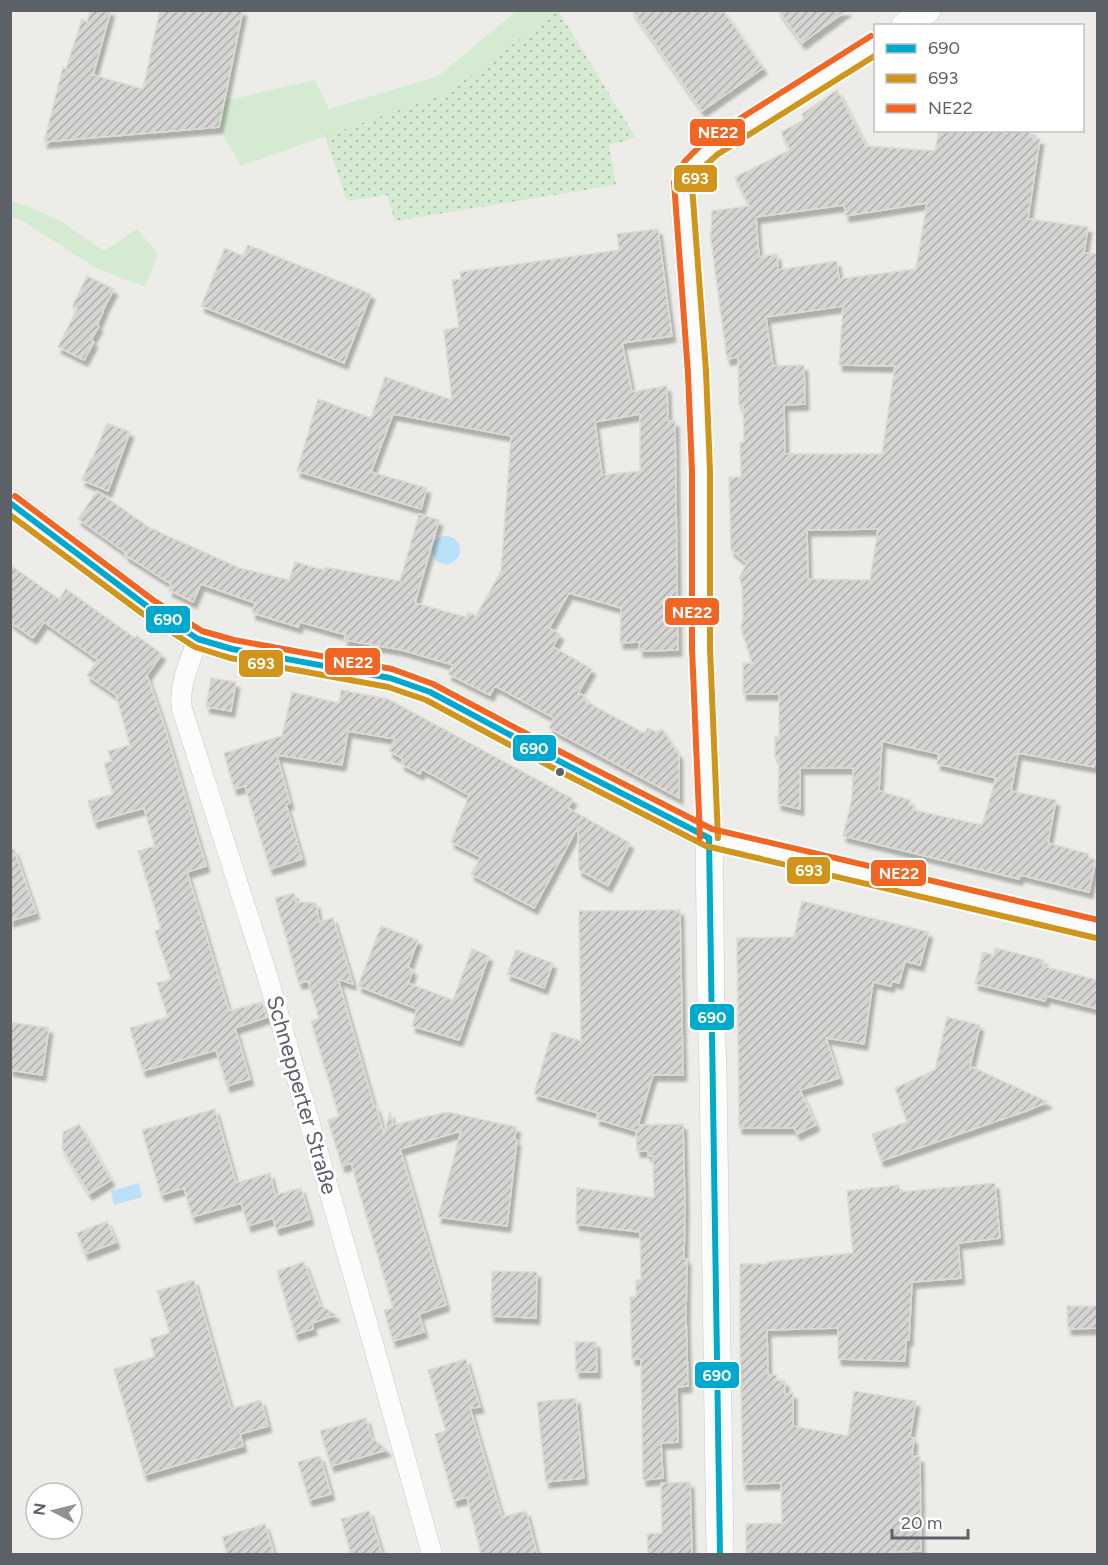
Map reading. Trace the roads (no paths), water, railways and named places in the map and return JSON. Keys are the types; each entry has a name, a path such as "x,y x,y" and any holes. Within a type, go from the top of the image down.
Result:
{"main road":[{"path":"908,24 927,10"},
{"path":"720,1554 709,837 701,648 701,472 697,372 683,184 692,166 712,147 874,45"},
{"path":"10,503 148,607 198,639 232,649 390,678 430,692 709,837"}],"street":[{"name":"Schnepperter Straße","path":"198,639 182,683 180,697 182,709 271,989 432,1554"},
{"path":"709,837 1098,929"}],"water":[{"path":"446,536 456,540 460,550 456,560 446,564 436,560 432,550 436,540"},
{"path":"139,1183 142,1197 114,1205 111,1191"}]}
